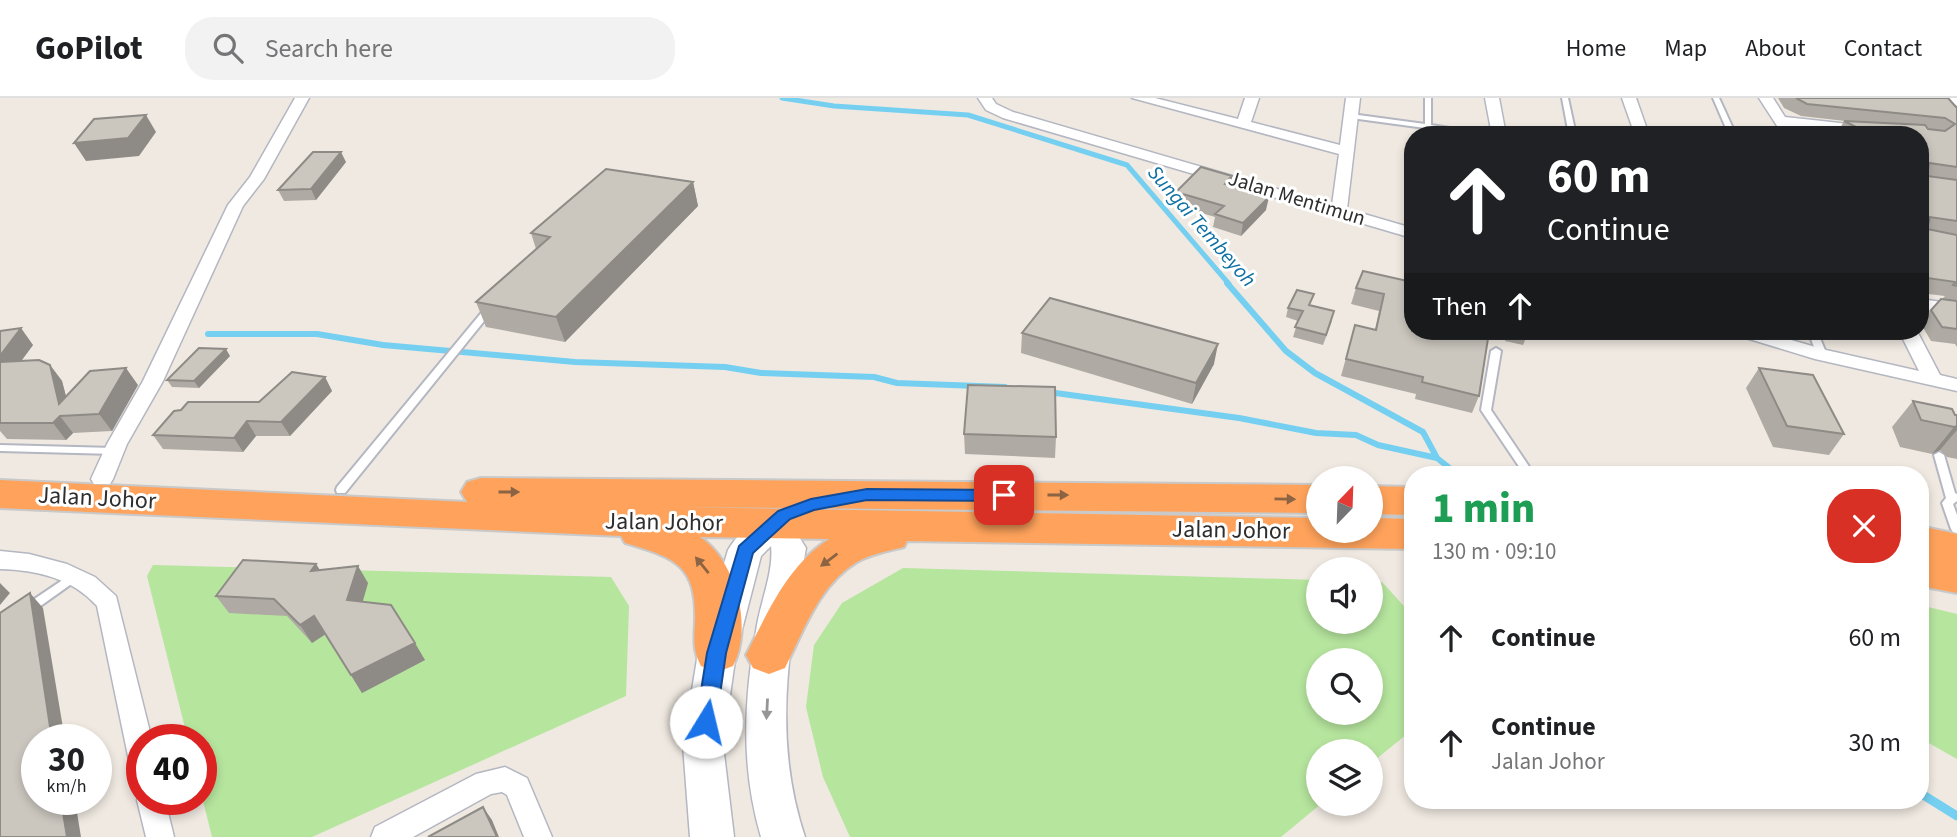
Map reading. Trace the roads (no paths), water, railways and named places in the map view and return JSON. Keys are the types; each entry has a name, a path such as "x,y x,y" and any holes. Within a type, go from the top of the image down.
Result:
{"highway":[{"name":"Jalan Johor","path":"0,478 108,465 341,490 1306,499"},
{"path":"692,492 753,509 774,524 793,510 867,495"},
{"name":"Jalan Johor","path":"0,494 548,520 774,524 989,525 1399,509"},
{"path":"548,520 600,530 651,534 674,542 694,554 715,587 716,653"},
{"path":"769,655 807,581 825,562 843,550 878,537 940,534 989,525"},
{"path":"1929,543 1957,549"},
{"path":"1929,572 1957,577"}],"street":[{"path":"108,465 153,381 236,205 257,179 302,98"},
{"name":"Jalan Mentimun","path":"985,98 991,107 1008,115 1404,231"},
{"path":"1139,98 1346,151"},
{"path":"1243,125 1252,98"},
{"path":"1339,211 1353,98"},
{"path":"1492,98 1497,126"},
{"path":"1629,98 1639,126"},
{"path":"1766,98 1785,126"},
{"path":"1782,121 1829,126"},
{"path":"1929,305 1957,309"},
{"path":"1772,340 1822,355 1957,385"},
{"path":"1913,340 1933,380"},
{"path":"712,837 705,791 703,745 716,653 745,550 774,524 789,548 769,655 765,739 769,774 783,837"},
{"path":"0,561 20,560 51,566 98,589 108,603 135,724"},
{"path":"385,837 486,783 505,779 517,787 538,837"},
{"path":"155,815 160,837"}],"lane":[{"path":"1428,98 1429,126"},
{"path":"1565,98 1571,126"},
{"path":"1716,98 1729,126"},
{"path":"1350,116 1404,126"},
{"path":"341,490 499,296"},
{"path":"1816,340 1822,355"},
{"path":"1496,351 1486,410 1524,466"},
{"path":"0,448 108,465"},
{"path":"1939,455 1954,498 1947,503 1957,529"},
{"path":"1944,472 1957,470"},
{"path":"21,614 73,578"}],"waterway":[{"name":"Sungai Tembeyoh","path":"782,98 834,106 968,115 1127,165 1229,284"},
{"name":"Sungai Tembeyoh","path":"1227,283 1286,351 1315,373 1423,432 1437,458"},
{"path":"208,334 317,334 383,345 575,362 725,367 761,373 874,377 897,383 1005,387"},
{"path":"1048,392 1239,418 1316,433 1356,435 1378,445 1437,458"},
{"name":"Sungai Tembeyoh","path":"1437,458 1447,466"},
{"name":"Sungai Tembeyoh","path":"1929,799 1957,816"}]}
